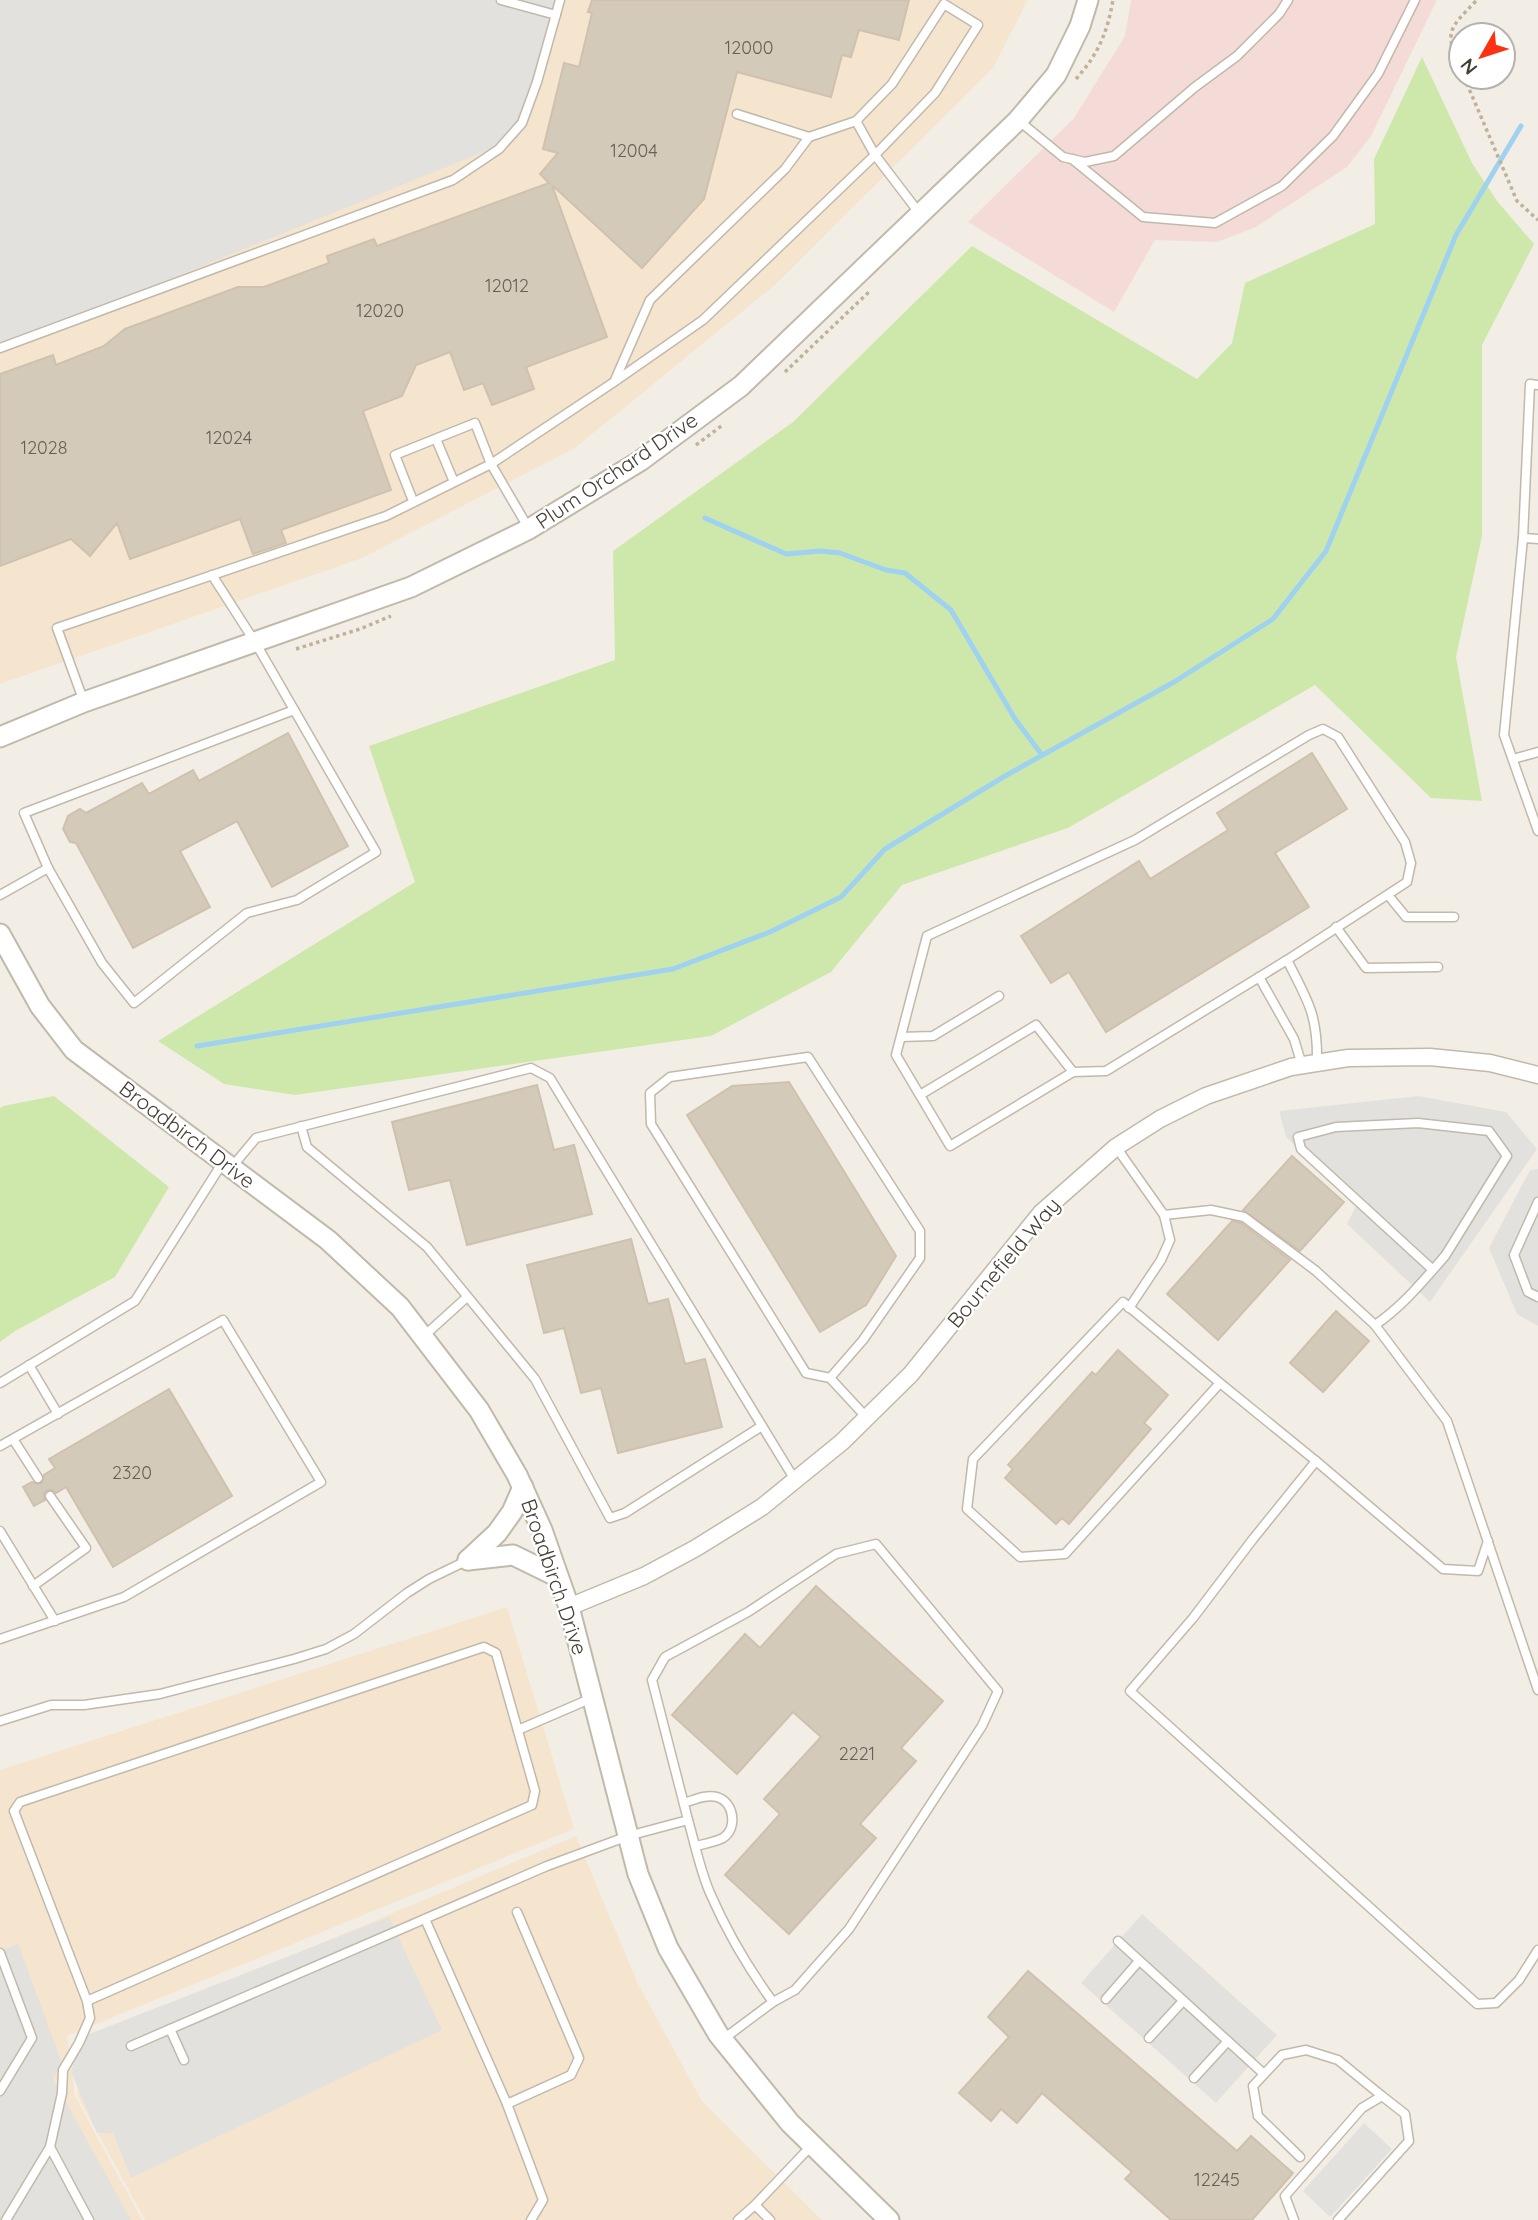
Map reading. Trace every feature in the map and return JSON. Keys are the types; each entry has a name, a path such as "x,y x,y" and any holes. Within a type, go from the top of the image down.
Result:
{"street":[{"name":"Plum Orchard Drive","path":"0,737 84,702 411,587 529,529 640,461 741,386 1018,120 1056,75 1080,26 1088,0"},
{"name":"Broadbirch Drive","path":"0,934 40,1006 74,1050 328,1240 400,1307 479,1410 523,1487 542,1530 569,1607 638,1874 668,1948 722,2040 790,2123 889,2220"},
{"name":"Bournefield Way","path":"569,1607 644,1576 696,1548 762,1507 842,1442 911,1374 1041,1213 1116,1147 1160,1119 1206,1096 1290,1067 1348,1058 1430,1057 1490,1062 1538,1075"},
{"path":"468,1560 497,1533 512,1512 523,1487"},
{"path":"468,1560 513,1555 558,1577"}],"lane":[{"path":"501,0 556,15"},
{"path":"0,348 453,180 499,149 522,123 537,82 560,0"},
{"path":"1018,120 1063,157 1084,162 1114,156 1195,87 1237,56 1279,15 1288,0"},
{"path":"1072,159 1143,217 1215,223 1283,186 1333,136 1378,74 1415,0"},
{"path":"84,702 57,628 386,516 491,464 702,320 875,155 935,93 978,25 944,4 891,84 856,121 809,136 737,114"},
{"path":"856,121 875,155 920,214"},
{"path":"614,382 650,300 785,169 809,136"},
{"path":"1538,385 1530,384 1523,538 1504,735 1538,831"},
{"path":"413,501 395,455 475,424 491,464 529,529"},
{"path":"436,439 454,482"},
{"path":"1523,538 1538,539"},
{"path":"212,575 255,642 376,852 297,900 247,913 135,1003 102,963 48,868 24,813 294,710"},
{"path":"1323,729 1339,737 1405,842 1411,863 1407,882 1336,928 1107,1071 1073,1072 950,1146 896,1055 927,936 1135,840 1309,734 1323,729"},
{"path":"1513,759 1538,752"},
{"path":"0,895 48,868"},
{"path":"1388,895 1406,917 1454,917"},
{"path":"1336,928 1366,968 1438,968"},
{"path":"1287,960 1312,1008 1317,1035 1309,1064"},
{"path":"1259,977 1309,1064"},
{"path":"901,1037 933,1036 999,996"},
{"path":"920,1095 1036,1025 1073,1072"},
{"path":"831,1378 863,1340 919,1258 920,1231 808,1057 670,1077 650,1093 651,1124 806,1373 831,1378 867,1418"},
{"path":"0,1383 135,1301 227,1165 256,1138 531,1068 550,1078 795,1480"},
{"path":"1375,1325 1395,1312 1444,1256 1507,1156 1489,1131 1418,1122 1336,1127 1298,1137 1301,1149 1432,1269"},
{"path":"301,1126 307,1147 427,1247 536,1378 610,1518 625,1513 762,1426"},
{"path":"1116,1147 1164,1214 1170,1240 1161,1261 1129,1308"},
{"path":"1538,1202 1514,1255 1528,1292 1538,1297"},
{"path":"1164,1214 1211,1210 1244,1217 1316,1271 1375,1325 1447,1421 1538,1690"},
{"path":"424,1336 467,1297"},
{"path":"1220,1383 1065,1554 1020,1557 967,1509 973,1459 1123,1302 1443,1569 1478,1571 1488,1541"},
{"path":"0,1446 223,1320 321,1482 124,1597 0,1639"},
{"path":"29,1366 58,1414"},
{"path":"13,1439 38,1478"},
{"path":"1316,1461 1193,1618 1130,1691 1477,2004 1496,2003 1518,1980 1538,1950"},
{"path":"33,1586 86,1548 50,1496"},
{"path":"0,1531 55,1621"},
{"path":"722,2040 773,2002 795,1990 849,1929 982,1726 998,1691 876,1544 836,1554 748,1612 665,1657 652,1680 709,1891 736,1946 773,2002"},
{"path":"0,1721 51,1705 84,1705 160,1694 326,1649 354,1634 418,1586 468,1560"},
{"path":"6,2220 50,2147 62,2093 63,2070 90,2018 87,2001 15,1811 20,1802 484,1647 496,1653 535,1791 532,1805 87,2001"},
{"path":"518,1730 592,1698"},
{"path":"684,1803 709,1796 716,1797 723,1799 731,1811 732,1825 725,1837 696,1846"},
{"path":"131,2046 547,1866 628,1836 688,1820"},
{"path":"507,2104 571,2075 579,2058 517,1912"},
{"path":"425,1919 507,2104 544,2200 531,2220"},
{"path":"1118,1941 1264,2074"},
{"path":"0,1953 32,2038 0,2091"},
{"path":"1106,1999 1139,1961"},
{"path":"1149,2038 1183,2001"},
{"path":"170,2029 184,2060"},
{"path":"1194,2078 1228,2041"},
{"path":"1300,2157 1258,2116 1253,2086 1282,2055 1306,2050 1338,2060 1405,2114 1409,2141 1338,2220"},
{"path":"1294,2220 1285,2196 1362,2108 1382,2096"},
{"path":"738,2220 812,2145"},
{"path":"50,2147 89,2220"},
{"path":"755,2205 771,2220"}],"path":[{"path":"1074,82 1095,58 1109,23 1113,0"},
{"path":"1458,21 1478,0"},
{"path":"1470,91 1517,201 1538,220"}],"shaded area":[{"path":"0,0 1028,0 993,68 776,284 575,448 362,558 0,684"},
{"path":"0,0 556,0 518,138 0,348"},
{"path":"1131,0 1437,0 1371,136 1347,167 1256,227 1217,242 1155,240 1114,312 968,222 1074,118 1125,36"},
{"path":"1419,1096 1506,1112 1537,1149 1430,1302 1347,1224 1356,1206 1286,1137 1279,1111"},
{"path":"1538,1169 1538,1326 1517,1314 1489,1248 1530,1170"},
{"path":"507,1607 574,1829 67,2036 75,2096 142,2220 0,2220 0,1770"},
{"path":"576,1836 638,1984 702,2101 822,2220 145,2220 77,2095 91,2040"},
{"path":"1142,1914 1277,2035 1216,2103 1081,1983"},
{"path":"389,1917 442,2030 131,2178 113,2133 97,2133 71,2072 79,2038"},
{"path":"18,1944 62,2063 53,2079 131,2220 0,2220 0,1951"},
{"path":"1364,2123 1392,2149 1330,2217 1303,2191"}],"green space":[{"path":"1422,57 1472,163 1497,201 1534,244 1482,345 1482,536 1456,657 1482,801 1431,798 1315,685 1068,828 902,885 831,972 711,1036 295,1095 224,1084 158,1041 415,882 369,746 615,660 613,551 793,422 972,246 1197,379 1232,343 1245,283 1375,224 1374,159"},
{"path":"54,1096 169,1187 115,1277 15,1331 0,1342 0,1108"}],"building":[{"path":"592,0 909,0 899,40 859,30 851,57 842,55 831,97 737,72 704,199 642,268 552,185 607,337 526,367 534,389 492,405 483,383 464,390 450,352 416,365 402,396 363,411 391,490 281,530 286,543 253,554 240,519 130,559 117,523 90,556 71,539 0,566 0,374 53,355 56,365 104,346 125,329 238,287 264,287 329,263 327,256 374,239 377,246 549,183 540,174 558,153 543,149 564,63 579,67 592,13 588,12"},
{"path":"288,733 348,846 272,887 237,821 180,851 210,907 133,948 76,843 70,842 63,829 68,816 80,809 86,813 142,783 149,794 193,770 199,781"},
{"path":"1312,753 1347,809 1275,853 1309,907 1106,1032 1069,972 1051,983 1021,936 1139,861 1150,879 1228,830 1217,813"},
{"path":"789,1082 896,1256 866,1305 820,1332 687,1115 732,1086"},
{"path":"537,1085 554,1150 574,1145 592,1214 467,1245 450,1180 409,1190 392,1122"},
{"path":"1292,1156 1344,1202 1300,1251 1243,1210"},
{"path":"1232,1221 1241,1223 1290,1260 1218,1340 1167,1294"},
{"path":"631,1239 648,1304 668,1299 685,1364 705,1359 722,1427 618,1453 601,1388 581,1393 564,1328 544,1333 527,1265"},
{"path":"1336,1311 1369,1341 1323,1392 1290,1363"},
{"path":"1118,1350 1168,1395 1144,1423 1151,1429 1069,1524 1062,1518 1056,1524 1005,1478 1013,1469 1008,1465 1092,1372 1096,1375"},
{"path":"169,1389 232,1496 113,1567 66,1487 56,1493 47,1490 44,1494 45,1500 34,1506 23,1487 32,1482 42,1483 44,1475 55,1468 49,1459"},
{"path":"816,1586 943,1701 901,1748 916,1761 860,1824 876,1838 789,1934 725,1875 780,1814 764,1799 821,1737 793,1712 737,1774 672,1715 745,1634 760,1648"},
{"path":"1028,1971 1237,2151 1251,2136 1293,2173 1252,2220 1171,2220 1125,2179 1132,2172 1042,2093 1017,2123 1001,2109 991,2121 959,2093 1009,2037 988,2017"}],"waterway":[{"path":"197,1046 673,969 770,932 841,897 885,849 1005,776 1174,682 1273,619 1326,551 1456,235 1521,126"},
{"path":"705,518 786,554 820,551 840,553 886,570 905,573 951,610 1015,719 1042,755"}]}
